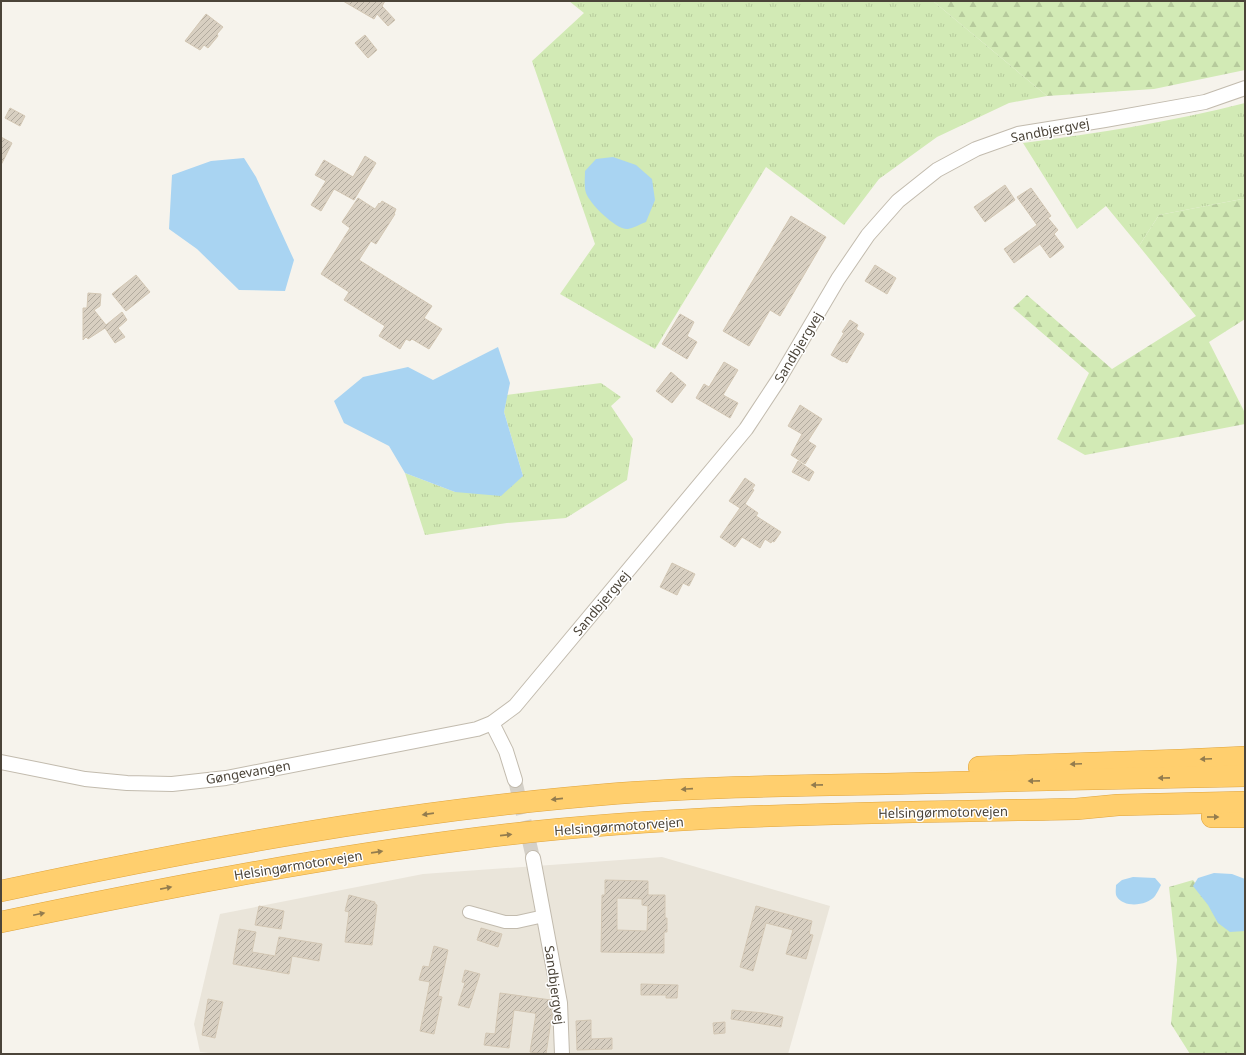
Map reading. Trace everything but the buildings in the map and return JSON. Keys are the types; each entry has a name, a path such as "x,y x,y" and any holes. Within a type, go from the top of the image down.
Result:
{"highway":[{"path":"856,784 968,768 1245,757"},
{"path":"1,891 147,860 332,828 468,808 569,797 693,788 1245,776"},
{"name":"Helsingørmotorvejen","path":"1,922 222,877 345,857 480,838 613,825 746,817 1076,809 1118,805 1245,802"},
{"path":"1076,809 1116,817 1245,817"}],"street":[{"name":"Sandbjergvej","path":"492,723 515,706 746,429 779,379 838,279 868,235 898,200 937,170 976,149 1018,134 1205,102 1245,88"},
{"name":"Gøngevangen","path":"1,762 85,778 127,783 172,784 226,778 477,729 492,723"},
{"path":"492,723 506,751 515,780"},
{"name":"Sandbjergvej","path":"533,858 560,1003 562,1054"},
{"path":"469,912 505,922 517,922 544,916"}],"shaded area":[{"path":"662,857 830,906 788,1054 218,1054 200,1052 194,1024 220,914 423,874"}],"green space":[{"path":"569,1 933,1 1047,96 1009,103 937,137 879,179 844,225 766,167 655,349 560,294 595,244 532,61 584,13"},
{"path":"933,1 1245,1 1245,70 1154,89 1047,96"},
{"path":"1245,103 1245,200 1242,199 1159,215 1139,246 1106,206 1077,229 1023,143 1135,126 1190,116"},
{"path":"1242,199 1245,200 1245,319 1209,342 1245,413 1245,424 1085,455 1057,439 1089,373 1013,308 1027,295 1112,369 1196,316 1139,246 1159,215"},
{"path":"601,383 621,397 611,406 633,439 627,480 566,518 507,523 425,535 405,473 455,492 523,476 504,412 507,395"},
{"path":"1193,880 1226,921 1245,922 1245,1054 1190,1054 1171,1024 1177,960 1169,887"}],"water":[{"path":"613,157 636,165 652,179 655,200 646,222 628,229 617,225 604,216 588,198 585,191 585,171 596,159"},
{"path":"244,158 256,177 294,260 285,291 239,290 197,249 169,229 172,175 211,161"},
{"path":"498,347 510,383 504,412 523,476 501,496 455,492 405,473 389,446 344,423 334,401 363,377 408,367 433,380"},
{"path":"1214,873 1232,874 1245,879 1245,931 1230,932 1218,923 1208,905 1193,886 1198,878"},
{"path":"1133,877 1155,878 1161,885 1155,896 1147,902 1141,904 1130,904 1120,901 1116,896 1116,885 1122,880"}],"tunnel":[{"path":"515,780 533,858"}]}
